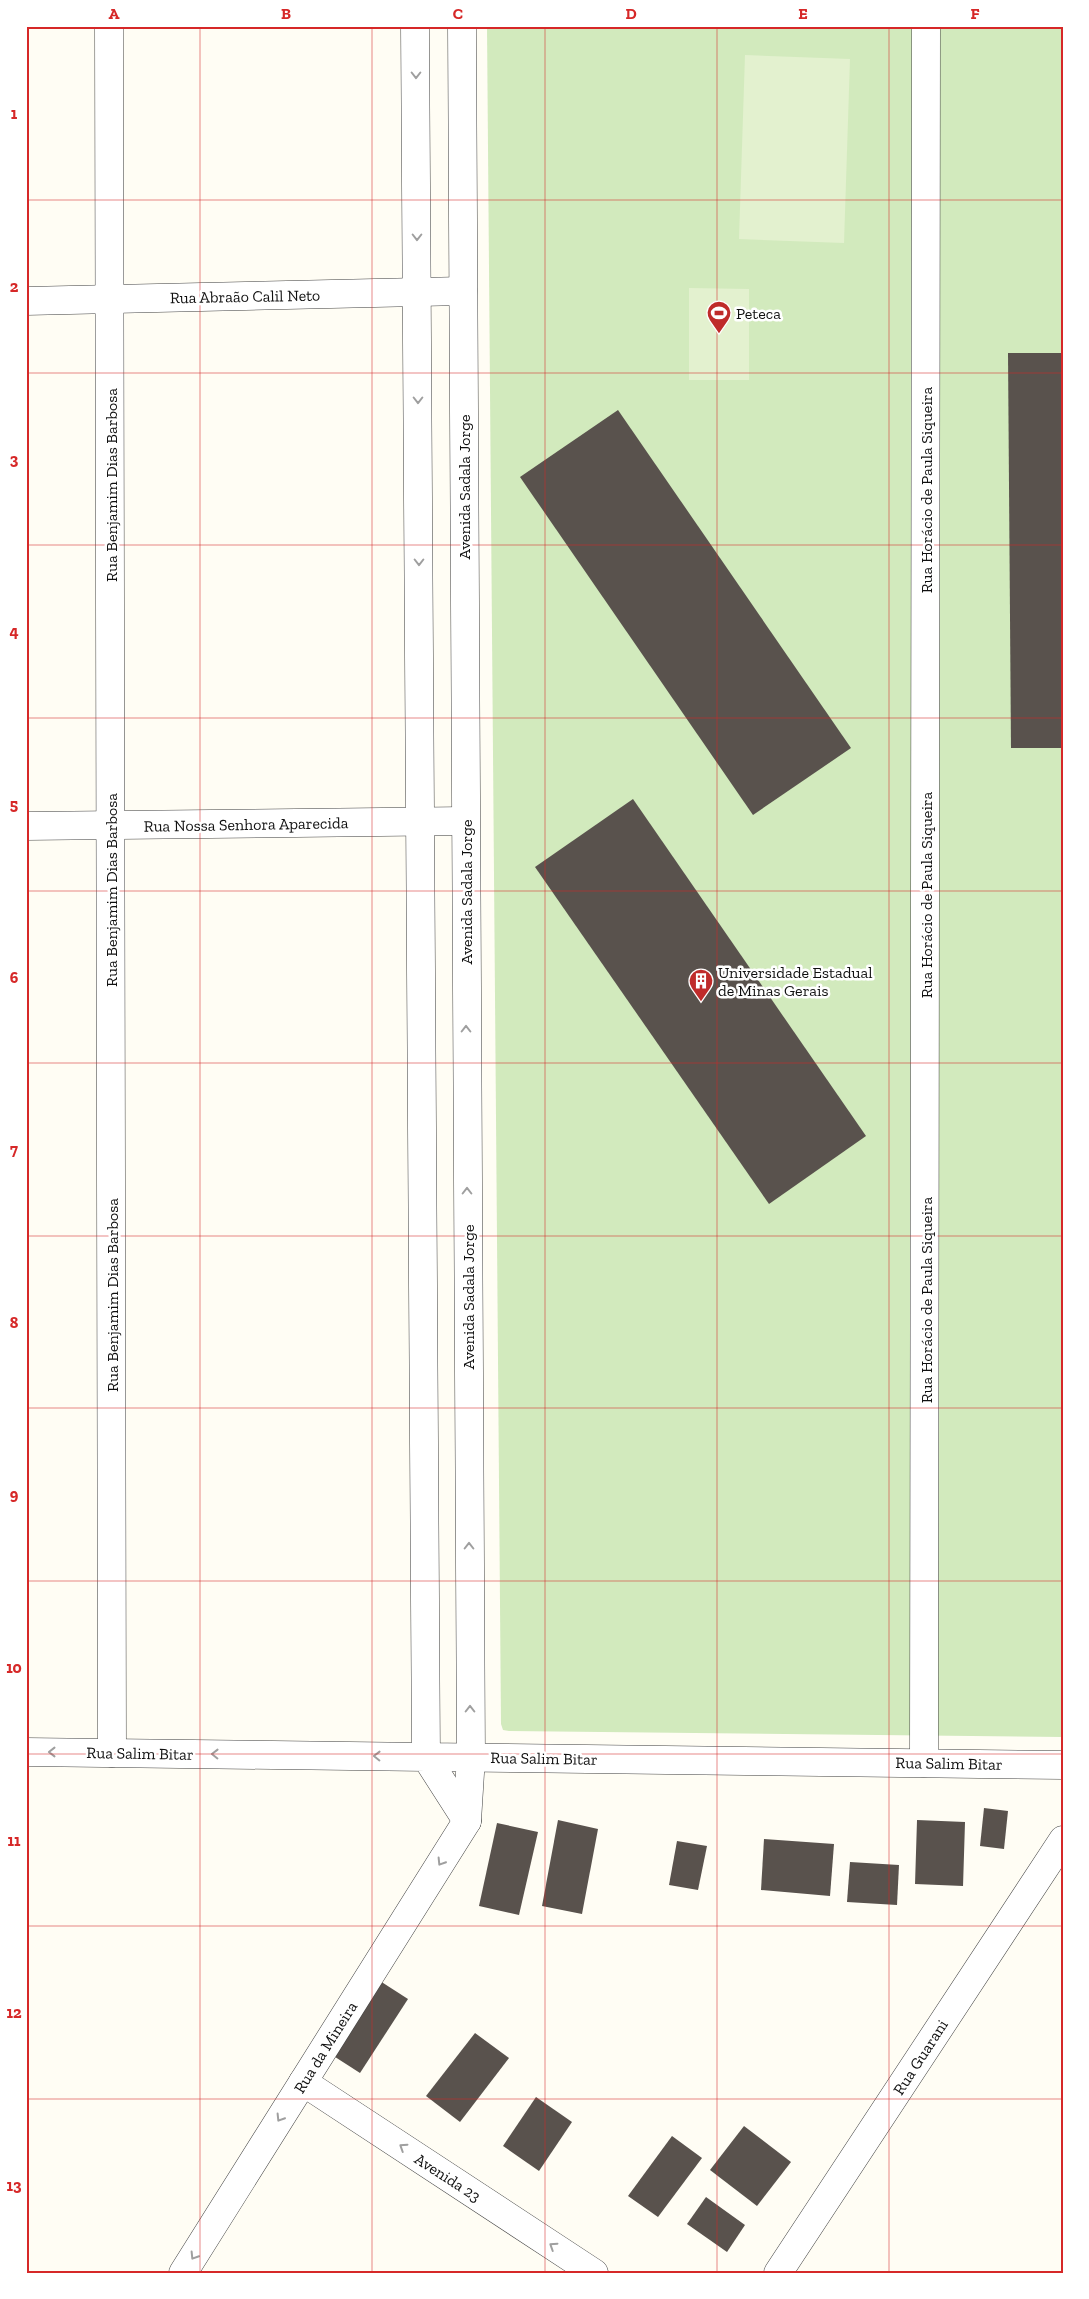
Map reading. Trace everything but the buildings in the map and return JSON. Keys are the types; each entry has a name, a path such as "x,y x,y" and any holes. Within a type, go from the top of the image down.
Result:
{"street":[{"name":"Rua Benjamim Dias Barbosa","path":"109,26 112,1753"},
{"path":"415,26 426,1757 467,1820"},
{"name":"Avenida Sadala Jorge","path":"462,26 470,1757"},
{"name":"Rua Horácio de Paula Siqueira","path":"924,1763 926,26"},
{"name":"Rua Abraão Calil Neto","path":"26,301 463,291"},
{"name":"Rua Nossa Senhora Aparecida","path":"26,826 465,821"},
{"name":"Rua Salim Bitar","path":"26,1752 1063,1765"},
{"name":"Rua da Mineira","path":"183,2273 467,1820 470,1757"},
{"name":"Rua Guarani","path":"778,2273 1063,1840"},
{"name":"Avenida 23","path":"303,2082 594,2273"}],"green space":[{"path":"487,26 1063,26 1063,1737 503,1730 501,1724"},
{"path":"745,55 850,59 844,243 739,239"},
{"name":"Peteca","path":"689,288 749,289 749,380 689,380"}],"place":[{"name":"Peteca","path":"719,334"},
{"name":"Universidade Estadual de Minas Gerais","path":"701,1002"}]}
